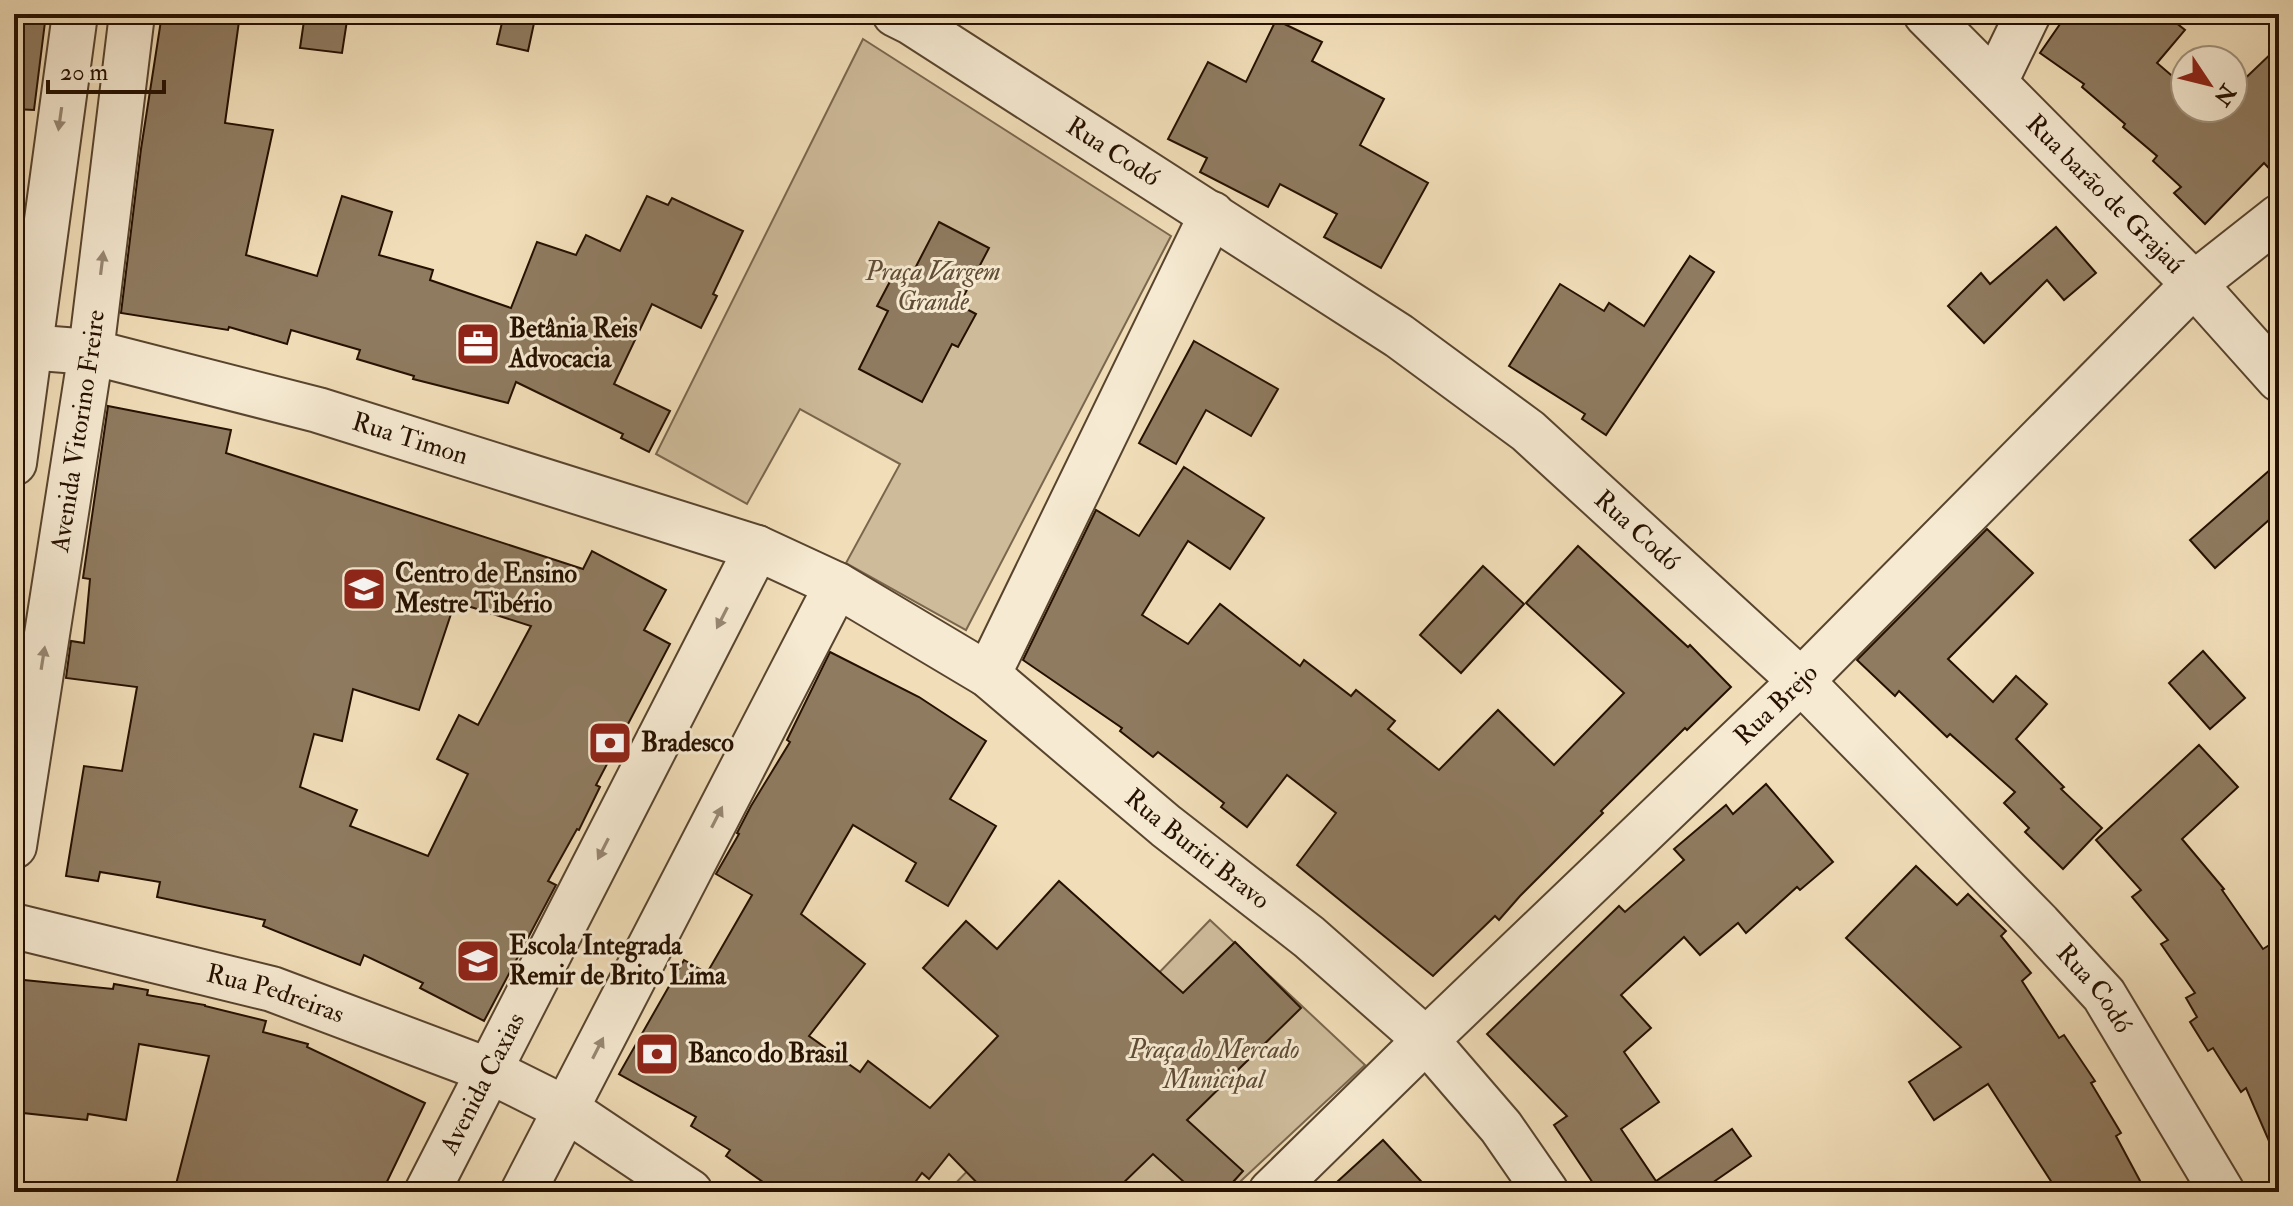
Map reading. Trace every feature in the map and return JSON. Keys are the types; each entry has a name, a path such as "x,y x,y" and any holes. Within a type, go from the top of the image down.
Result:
{"street":[{"path":"14,463 21,347 75,14"},
{"name":"Avenida Vitorino Freire","path":"14,846 91,352 132,14"},
{"name":"Rua barão de Grajaú","path":"1926,14 2194,284 2279,379"},
{"path":"1995,82 2028,14"},
{"name":"Rua Codó","path":"907,17 1399,336 1528,431 1801,681 2039,924 2104,995 2222,1192"},
{"path":"988,675 1212,214"},
{"name":"Rua Brejo","path":"1271,1192 1801,681 2194,284 2279,217"},
{"name":"Rua Timon","path":"21,347 91,352 318,410 757,548 797,566"},
{"name":"Avenida Caxias","path":"427,1192 757,548"},
{"name":"Rua Buriti Bravo","path":"797,566 837,585 988,675 1166,826 1309,937 1426,1040 1501,1127 1546,1192"},
{"path":"523,1192 547,1100 837,585"},
{"name":"Rua Pedreiras","path":"14,926 272,989 490,1071 547,1100 690,1192"}],"green space":[{"name":"Praça Vargem Grande","path":"863,39 1171,236 966,630 846,563 900,464 800,409 747,504 656,454"},
{"name":"Praça do Mercado Municipal","path":"1210,920 1365,1065 1229,1192 947,1192"}],"building":[{"path":"14,14 46,14 34,110 14,109"},
{"path":"162,14 240,14 225,123 273,130 246,255 317,276 342,196 392,212 379,255 433,270 430,280 511,308 537,242 576,255 586,235 620,251 647,196 668,205 672,198 743,231 713,294 717,296 701,328 652,304 614,384 670,411 649,452 621,438 623,434 516,382 508,403 413,379 414,376 357,359 360,350 291,330 287,344 229,327 228,330 121,313 141,149"},
{"path":"305,14 348,14 342,53 300,48"},
{"path":"504,14 536,14 528,51 497,44"},
{"path":"2067,14 2165,14 2185,30 2173,44 2169,44 2169,49 2157,63 2169,73 2169,124 2249,124 2249,75 2279,46 2279,179 2264,163 2205,224 2174,193 2181,187 2153,161 2157,156 2082,87 2084,84 2040,53"},
{"path":"1276,20 1322,42 1312,61 1384,99 1360,145 1428,183 1381,268 1324,237 1337,214 1280,184 1268,207 1200,172 1207,158 1168,139 1208,62 1246,82"},
{"path":"939,222 989,248 959,305 976,314 958,347 952,344 922,402 859,369 888,311 877,306 895,272 909,280"},
{"path":"2056,227 2096,273 2064,300 2047,280 1984,343 1948,306 1981,273 1990,284"},
{"path":"1690,256 1714,272 1606,435 1582,419 1585,414 1509,366 1560,284 1604,311 1609,303 1644,326"},
{"path":"1194,341 1278,389 1251,436 1206,410 1176,464 1139,443"},
{"path":"108,406 231,430 226,453 583,569 592,551 666,590 644,630 670,644 596,785 600,787 579,830 548,881 556,885 484,1021 420,988 423,983 364,955 360,965 263,926 265,920 157,897 160,882 100,872 98,881 66,876 84,766 122,771 137,687 66,678 71,641 84,643 90,579 83,578","holes":["455,602 531,626 478,725 459,715 437,759 468,774 428,856 350,826 357,810 300,787 314,734 342,741 353,689 419,710"]},
{"path":"2279,462 2279,511 2215,568 2190,540"},
{"path":"1184,467 1264,518 1230,569 1188,541 1142,615 1188,644 1220,604 1300,666 1304,660 1351,696 1356,690 1395,721 1388,729 1439,770 1498,710 1554,765 1624,693 1526,603 1578,546 1688,647 1690,645 1731,687 1601,811 1603,813 1499,920 1495,916 1433,976 1297,865 1336,813 1287,775 1247,827 1221,807 1224,803 1158,752 1153,757 1120,731 1122,728 1023,660 1096,510 1139,536"},
{"path":"1987,529 2033,573 1948,659 1993,702 2016,676 2047,704 2016,739 2102,828 2063,869 2025,832 2029,828 2004,803 2015,792 1950,734 1947,737 1899,691 1895,696 1857,660"},
{"path":"1483,566 1524,604 1461,673 1420,635"},
{"path":"2203,651 2245,698 2210,729 2169,683"},
{"path":"830,652 919,697 986,741 950,799 996,826 948,906 906,881 916,863 853,825 801,914 865,964 809,1036 860,1072 868,1061 930,1108 998,1036 923,968 966,921 997,949 1059,881 1183,993 1235,942 1301,1008 1187,1120 1243,1171 1224,1192 1195,1192 1153,1154 1114,1192 986,1192 949,1154 929,1179 922,1173 908,1192 777,1192 726,1156 730,1150 691,1126 696,1117 619,1074 684,960 707,973 752,895 716,874 751,806 790,742 787,740"},
{"path":"2199,745 2238,787 2182,839 2224,889 2263,949 2279,939 2279,1164 2246,1088 2241,1092 2213,1048 2208,1051 2190,1022 2197,1017 2186,998 2195,993 2161,944 2168,940 2132,897 2141,890 2096,840"},
{"path":"1766,784 1833,862 1800,890 1797,887 1746,933 1738,923 1700,955 1684,937 1621,995 1651,1028 1624,1052 1659,1102 1621,1129 1656,1181 1732,1129 1751,1156 1699,1192 1599,1192 1554,1125 1567,1116 1487,1034 1619,906 1625,912 1684,860 1674,849 1726,805 1733,814"},
{"path":"1916,866 1957,905 1968,894 2006,931 2001,936 2031,973 2022,981 2059,1038 2064,1035 2095,1081 2091,1083 2121,1133 2116,1136 2146,1192 2058,1192 1988,1084 1934,1120 1909,1082 1961,1047 1846,938"},
{"path":"14,979 113,989 114,984 148,990 147,995 205,1005 266,1021 263,1032 308,1044 307,1047 425,1103 382,1192 251,1192 223,1185 221,1192 174,1192 209,1056 139,1044 126,1120 88,1114 87,1120 14,1112"},
{"path":"1383,1140 1431,1192 1326,1192"}],"place":[{"name":"Betânia Reis Advocacia","path":"478,344"},
{"name":"Centro de Ensino Mestre Tibério","path":"364,589"},
{"name":"Bradesco","path":"610,743"},
{"name":"Escola Integrada Remir de Brito Lima","path":"478,961"},
{"name":"Banco do Brasil","path":"657,1054"}]}
